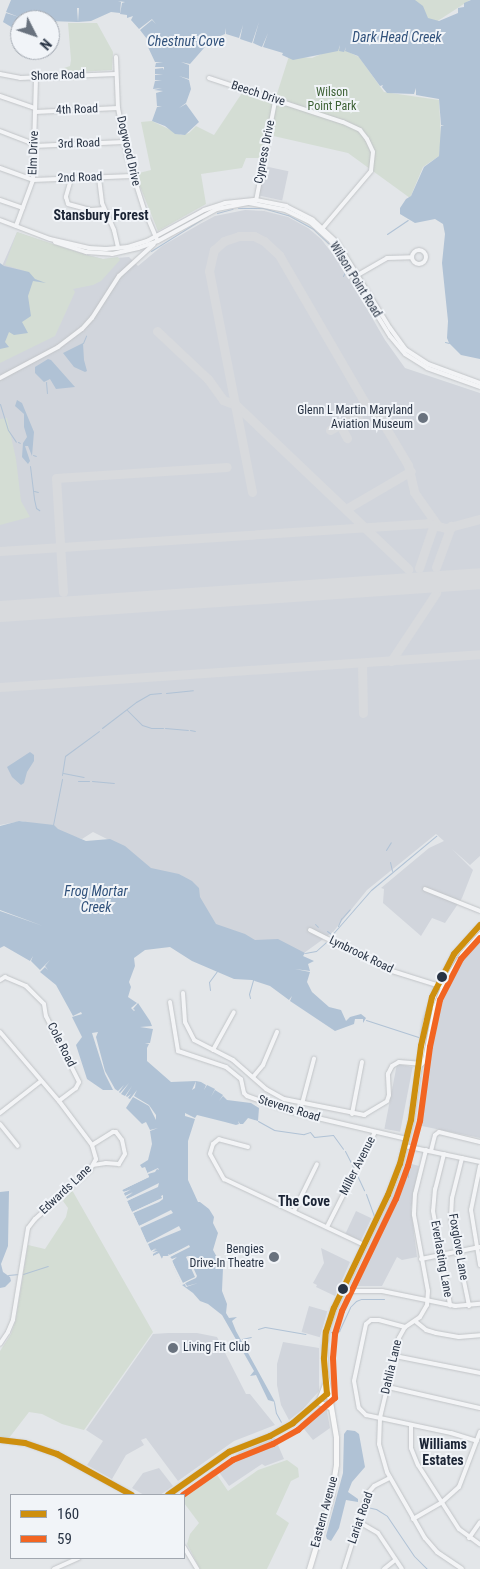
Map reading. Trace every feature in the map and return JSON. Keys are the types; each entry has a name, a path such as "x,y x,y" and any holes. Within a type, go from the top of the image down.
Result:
{"main road":[{"path":"440,986 454,954 480,925"},
{"path":"440,986 462,954 480,934"},
{"name":"Eastern Avenue","path":"309,1569 329,1503 335,1473 336,1443 327,1394 325,1337 330,1318 396,1176 407,1139 425,1022 440,986"},
{"path":"318,1402 330,1407"}],"street":[{"name":"Dogwood Drive","path":"116,57 118,108 124,142 132,176 157,239"},
{"name":"Shore Road","path":"0,74 14,78 116,74"},
{"name":"Elm Drive","path":"16,226 33,180 36,77"},
{"name":"Beech Drive","path":"209,78 352,125 360,130 370,143 373,157 369,175 322,229"},
{"name":"4th Road","path":"0,96 35,110 118,108"},
{"name":"Cypress Drive","path":"256,202 275,101"},
{"name":"3rd Road","path":"0,131 34,145 124,142"},
{"name":"2nd Road","path":"0,168 33,180 132,176"},
{"path":"99,178 104,209 114,230 118,248"},
{"path":"71,179 66,197 68,204 91,210 104,209"},
{"path":"0,200 23,208"},
{"name":"Wilson Point Road","path":"0,220 70,248 99,254 126,251 157,239 217,209 234,205 256,202 293,213 322,229 405,349 428,364 480,383"},
{"name":"Wilson Point Road","path":"50,239 90,248 118,248 157,239"},
{"path":"0,378 63,344 82,329 92,318 119,276 157,239"},
{"path":"356,276 387,258 412,257"},
{"name":"Wilson Point Road","path":"356,276 390,336 405,354 427,368 480,387"},
{"path":"425,889 480,911"},
{"name":"Lynbrook Road","path":"310,930 388,970 440,986"},
{"name":"Cole Road","path":"0,980 5,977 26,986 44,1004 46,1016 79,1082 76,1088 59,1101"},
{"path":"183,993 184,1015 189,1034 197,1043 236,1062 278,1097 302,1104 366,1115 386,1102 389,1095 388,1074 394,1064 400,1062 420,1064"},
{"name":"Stevens Road","path":"170,1002 178,1050 186,1055 226,1067 241,1079 244,1093 247,1096 292,1112 407,1139"},
{"path":"213,1050 234,1012"},
{"name":"Edwards Lane","path":"0,1032 59,1101 92,1146 96,1156 94,1166 35,1218 28,1228 13,1320 0,1344"},
{"path":"253,1077 263,1065 277,1032"},
{"path":"302,1104 314,1059"},
{"path":"352,1114 362,1062"},
{"path":"0,1113 42,1081"},
{"path":"0,1124 18,1146"},
{"path":"92,1146 113,1132 116,1132 122,1140 125,1154 119,1164 106,1163 94,1166"},
{"name":"Miller Avenue","path":"327,1227 375,1132"},
{"path":"428,1300 415,1223 414,1200 428,1150 435,1135 439,1132 480,1142"},
{"path":"248,1147 219,1139 213,1144 210,1154 224,1179 364,1245"},
{"path":"405,1146 462,1158 480,1164 471,1203 480,1265"},
{"name":"Everlasting Lane","path":"444,1154 433,1200 433,1219 450,1305"},
{"name":"Foxglove Lane","path":"462,1158 451,1206 469,1306"},
{"path":"294,1211 317,1164"},
{"path":"421,1259 478,1247"},
{"path":"342,1291 376,1290 450,1305 469,1306 480,1304"},
{"name":"Dahlia Lane","path":"428,1300 424,1311 405,1328 399,1338 380,1418 379,1444 390,1478 413,1519 432,1546 462,1569"},
{"path":"405,1328 379,1320 369,1321 365,1328 355,1374 355,1393 360,1411 366,1415 477,1441"},
{"path":"415,1321 426,1330 436,1333 459,1337 480,1336"},
{"path":"395,1356 480,1373"},
{"path":"318,1402 326,1382"},
{"path":"388,1387 480,1408"},
{"path":"169,1494 224,1455 285,1428 327,1394"},
{"path":"412,1425 411,1448 414,1458 459,1529 469,1538 480,1544"},
{"path":"413,1519 441,1502 461,1484 480,1432"},
{"path":"0,1440 31,1445 57,1454 130,1494"},
{"name":"Lariat Road","path":"344,1569 368,1491 390,1478"},
{"path":"359,1522 378,1533 394,1560 402,1569"},
{"path":"469,1538 480,1522"},
{"path":"185,1550 197,1569"},
{"path":"54,1569 77,1559"},
{"path":"384,1569 394,1560"}],"shaded area":[{"path":"264,166 288,171 282,201 258,195"},
{"path":"245,210 264,211 288,217 308,228 321,239 342,266 385,340 405,368 480,393 480,856 470,865 452,849 473,870 462,898 445,923 432,918 421,936 383,903 384,889 381,888 429,848 444,841 436,834 367,890 333,932 304,953 273,940 264,945 213,924 181,875 150,869 111,841 93,832 82,839 22,821 0,825 0,345 22,272 2,266 17,232 62,248 103,259 129,257 138,266 162,246 215,216"},
{"path":"480,939 480,1138 417,1125 430,1046 443,997 460,963"},
{"path":"397,1064 413,1067 400,1132 384,1129"},
{"path":"408,1163 419,1166 411,1209 417,1257 402,1260 397,1257 382,1286 351,1286"},
{"path":"356,1211 371,1218 361,1241 345,1234"},
{"path":"321,1248 350,1262 335,1296 316,1287 317,1285 313,1283 324,1263"},
{"path":"309,1306 327,1311 320,1337 302,1332"},
{"path":"197,1333 217,1337 246,1394 250,1394 275,1425 234,1441 178,1481 146,1438 141,1440 144,1445 126,1455 112,1479 87,1465 103,1441 86,1430 153,1334"},
{"path":"283,1342 319,1348 319,1391 303,1409 289,1420 281,1405 277,1385 277,1364"},
{"path":"320,1406 326,1406 330,1428 313,1440 300,1424"},
{"path":"275,1438 284,1459 265,1466 262,1464 229,1486 216,1468 240,1452"},
{"path":"159,1468 173,1486 161,1494 142,1494 132,1488 143,1473"}],"green space":[{"path":"410,0 470,0 436,22 427,18 421,6"},
{"path":"68,23 97,23 113,52 112,70 62,73 64,68 70,66 71,60"},
{"name":"Wilson Point Park","path":"338,47 359,57 384,92 439,100 441,139 439,156 423,167 410,198 348,153 269,135 264,158 246,158 242,168 201,174 206,204 158,231 135,174 151,170 141,122 152,121 181,135 189,133 196,126 214,135 244,90 275,100 289,56 312,58"},
{"path":"17,232 86,255 103,259 118,257 120,260 101,281 93,285 73,289 75,292 55,336 0,363 0,345 25,271 5,265"},
{"path":"7,418 16,459 21,501 30,517 0,525 0,419"},
{"path":"72,1190 153,1332 84,1430 62,1424 42,1414 29,1412 9,1438 0,1437 0,1351 11,1334 16,1319 28,1245 45,1249 66,1217 68,1208 63,1201"},
{"path":"287,1460 298,1468 299,1477 291,1481 276,1514 289,1523 267,1569 200,1569 187,1544 190,1534 199,1523 185,1504 185,1494 180,1494 213,1469 228,1491 258,1470"}],"water":[{"path":"11,0 415,0 423,6 428,18 439,21 458,13 458,8 464,7 464,3 471,0 480,0 480,359 461,355 449,343 447,338 448,321 442,263 445,234 443,224 435,219 415,223 400,214 400,208 406,199 411,196 424,167 439,156 441,126 444,125 441,125 439,99 416,95 416,88 414,94 387,93 382,87 383,85 380,86 358,56 345,51 346,47 344,52 339,51 340,45 338,51 293,60 282,55 283,53 263,47 268,33 262,47 253,43 259,22 252,43 240,39 243,25 239,38 226,34 226,28 225,34 211,40 190,64 181,62 189,65 189,79 179,76 189,80 191,89 186,103 179,108 186,104 199,122 185,135 175,134 165,126 152,121 157,107 162,106 157,106 156,93 163,91 154,90 162,88 153,89 155,81 162,80 155,80 155,75 163,74 155,74 155,69 163,68 164,70 164,67 155,67 156,63 163,62 155,62 147,45 147,39 140,30 152,20 156,24 152,19 139,29 131,20 133,16 127,18 127,15 120,14 122,3 125,2 118,1 121,2 120,13 111,12 91,21 78,22 60,21 60,10 10,10 10,14 6,12"},
{"path":"6,13 10,14 10,26 3,22"},
{"path":"0,263 4,266 29,272 35,279 46,283 33,281 28,296 31,316 22,322 28,333 14,335 9,332 5,342 9,347 0,349"},
{"path":"83,343 87,371 85,372 74,367 63,353"},
{"path":"48,359 75,387 56,389 50,379 44,382 35,373 35,367"},
{"path":"17,400 22,403 34,432 32,456 28,446 25,446 30,461 28,464 22,457 23,443 27,437 24,427 24,414 15,406"},
{"path":"30,752 34,755 34,761 27,772 24,783 21,785 12,777 7,767"},
{"name":"Frog Mortar Creek","path":"19,821 54,825 58,829 86,841 110,839 125,846 151,868 179,874 192,881 199,888 200,897 216,924 245,934 255,940 278,939 305,953 303,956 314,961 308,964 310,971 295,969 310,972 307,982 312,992 329,1007 341,1010 346,1021 350,1017 361,1014 366,1018 363,1023 363,1019 355,1019 354,1024 335,1031 290,1001 292,996 289,1000 270,986 252,980 234,979 192,961 170,947 145,950 134,958 135,966 129,982 131,987 128,997 137,1003 131,1008 134,1011 133,1009 138,1003 152,1026 140,1027 153,1029 150,1043 145,1043 149,1044 147,1048 147,1061 171,1082 196,1081 201,1082 206,1085 204,1090 207,1085 215,1089 211,1097 215,1090 223,1095 219,1101 223,1096 227,1100 251,1103 259,1108 258,1121 248,1118 243,1124 240,1124 238,1121 239,1124 236,1125 197,1115 195,1118 185,1113 185,1116 195,1119 188,1141 188,1180 198,1202 209,1209 214,1217 213,1223 218,1233 213,1250 223,1268 222,1291 227,1304 226,1313 229,1318 237,1317 232,1321 236,1331 275,1402 268,1400 256,1375 250,1376 254,1371 222,1315 208,1304 200,1301 182,1285 195,1277 181,1284 171,1261 176,1271 172,1260 177,1258 171,1260 170,1257 189,1246 161,1259 159,1254 153,1256 152,1252 157,1249 151,1251 148,1244 180,1228 147,1243 140,1227 172,1212 139,1226 133,1213 163,1198 132,1212 127,1201 157,1186 127,1199 125,1197 133,1193 125,1196 123,1193 131,1190 123,1192 122,1190 149,1177 145,1167 142,1168 140,1165 148,1160 152,1144 150,1131 158,1128 150,1130 146,1122 142,1124 126,1108 133,1097 149,1106 156,1120 156,1115 149,1105 134,1096 137,1090 130,1099 128,1098 131,1094 126,1096 132,1086 125,1096 121,1094 129,1083 120,1093 124,1085 118,1091 115,1089 105,1071 96,1037 98,1032 92,1033 105,1074 113,1090 103,1090 87,1079 76,1045 82,1037 72,1017 82,1014 81,1012 73,1016 56,985 40,972 45,967 48,970 45,966 50,960 40,970 31,961 33,956 30,961 4,946 0,948 0,911 43,926 0,910 0,826"},
{"path":"9,1191 8,1246 1,1264 3,1272 10,1277 11,1281 5,1287 0,1288 0,1192"},
{"path":"347,1430 355,1431 359,1434 365,1467 352,1482 348,1492 358,1499 358,1502 346,1500 339,1528 331,1541 326,1536 343,1473 344,1434"}],"pier":[{"path":"145,1167 147,1173 158,1168 159,1170 157,1169 155,1172 148,1174 149,1177 122,1190 124,1192 131,1189 124,1193 125,1196 133,1192 126,1197 127,1199 159,1183 158,1187 127,1201 132,1212 162,1198 161,1196 163,1195 163,1199 159,1202 133,1213 139,1226 171,1210 173,1213 140,1228 147,1243 179,1226 181,1230 147,1244 151,1251 156,1248 152,1252 158,1251 153,1256 159,1253 162,1259 163,1256 169,1256 168,1254 170,1255 189,1245 190,1247 170,1257 172,1259 177,1257 172,1261 183,1283 195,1277 186,1257 188,1256 197,1276 185,1283 187,1286 198,1283 186,1287 185,1284 181,1285 169,1257 161,1261 158,1255 153,1258 120,1189 147,1177"}],"waterway":[{"path":"238,208 263,208 288,215 313,229 328,243"},
{"path":"217,213 232,209"},
{"path":"151,251 202,219"},
{"path":"387,234 408,220"},
{"path":"343,276 346,270"},
{"path":"83,343 86,336"},
{"path":"445,342 449,343"},
{"path":"46,382 47,393"},
{"path":"0,404 8,430 16,442"},
{"path":"30,466 34,499 36,508 39,510"},
{"path":"34,491 38,492"},
{"path":"166,693 193,690"},
{"path":"102,728 136,702 150,694 161,693"},
{"path":"127,710 142,725 151,728 163,728"},
{"path":"165,728 188,730"},
{"path":"190,730 195,731"},
{"path":"62,775 65,756 99,731"},
{"path":"63,773 84,777"},
{"path":"53,825 62,779"},
{"path":"78,781 89,781"},
{"path":"92,781 114,783"},
{"path":"330,937 371,890 436,836"},
{"path":"386,850 391,842"},
{"path":"390,862 392,871"},
{"path":"338,926 341,919 350,909"},
{"path":"315,924 318,927"},
{"path":"327,931 331,934"},
{"name":"Frog Mortar Creek","path":"305,953 316,951 326,942"},
{"path":"210,990 209,982 217,971"},
{"path":"250,998 249,994 253,980"},
{"name":"Frog Mortar Creek","path":"366,1020 418,1037"},
{"path":"258,1121 274,1130 304,1134 310,1132 314,1137 333,1135 343,1149"},
{"path":"345,1151 354,1169"},
{"path":"407,1165 408,1177"},
{"path":"356,1173 364,1190"},
{"path":"366,1194 374,1216"},
{"path":"377,1237 385,1223"},
{"path":"23,1274 48,1266"},
{"path":"8,1275 19,1274"},
{"path":"331,1332 336,1333 339,1331 350,1307 356,1301 361,1299 384,1299"},
{"path":"258,1329 265,1327 305,1334"},
{"path":"242,1339 251,1337"},
{"name":"Frog Mortar Creek","path":"274,1402 276,1413 281,1422"},
{"path":"367,1507 376,1509 387,1516 414,1556 427,1569"}],"taxiway":[{"path":"252,492 209,271 214,250 224,241 239,236 254,236 264,241 279,255 367,406 380,418 408,465 414,492 438,526"},
{"path":"157,331 208,379 223,400 236,405 408,569"},
{"path":"330,430 354,416 358,417"},
{"path":"340,425 347,438"},
{"path":"63,592 56,478 227,467"},
{"path":"346,509 411,471"},
{"path":"0,551 428,523 446,528 480,519"},
{"path":"419,568 434,524"},
{"path":"436,567 451,526"},
{"path":"391,661 436,593"},
{"path":"0,687 480,654"},
{"path":"362,663 363,713"}],"runway":[{"path":"0,611 480,578"}],"transit line":[{"name":"160","path":"169,1494 229,1452 270,1436 293,1423 327,1394 324,1358 326,1332 334,1308 388,1195 400,1164 411,1120 421,1046 432,997 454,954 480,925"},
{"name":"59","path":"184,1494 233,1460 273,1444 298,1430 335,1398 333,1358 335,1334 342,1311 396,1199 408,1166 420,1121 430,1047 440,1000 461,959 480,938"},
{"name":"160","path":"0,1440 25,1443 57,1454 130,1494"}],"place":[{"name":"Glenn L Martin Maryland Aviation Museum","path":"423,418"},
{"name":"Bengies Drive-In Theatre","path":"274,1257"},
{"name":"Living Fit Club","path":"173,1348"}],"district":[{"name":"Stansbury Forest","path":"101,215"},
{"name":"The Cove","path":"304,1201"},
{"name":"Williams Estates","path":"443,1452"}],"water label":[{"name":"Dark Head Creek","path":"397,37"},
{"name":"Chestnut Cove","path":"186,41"}]}
